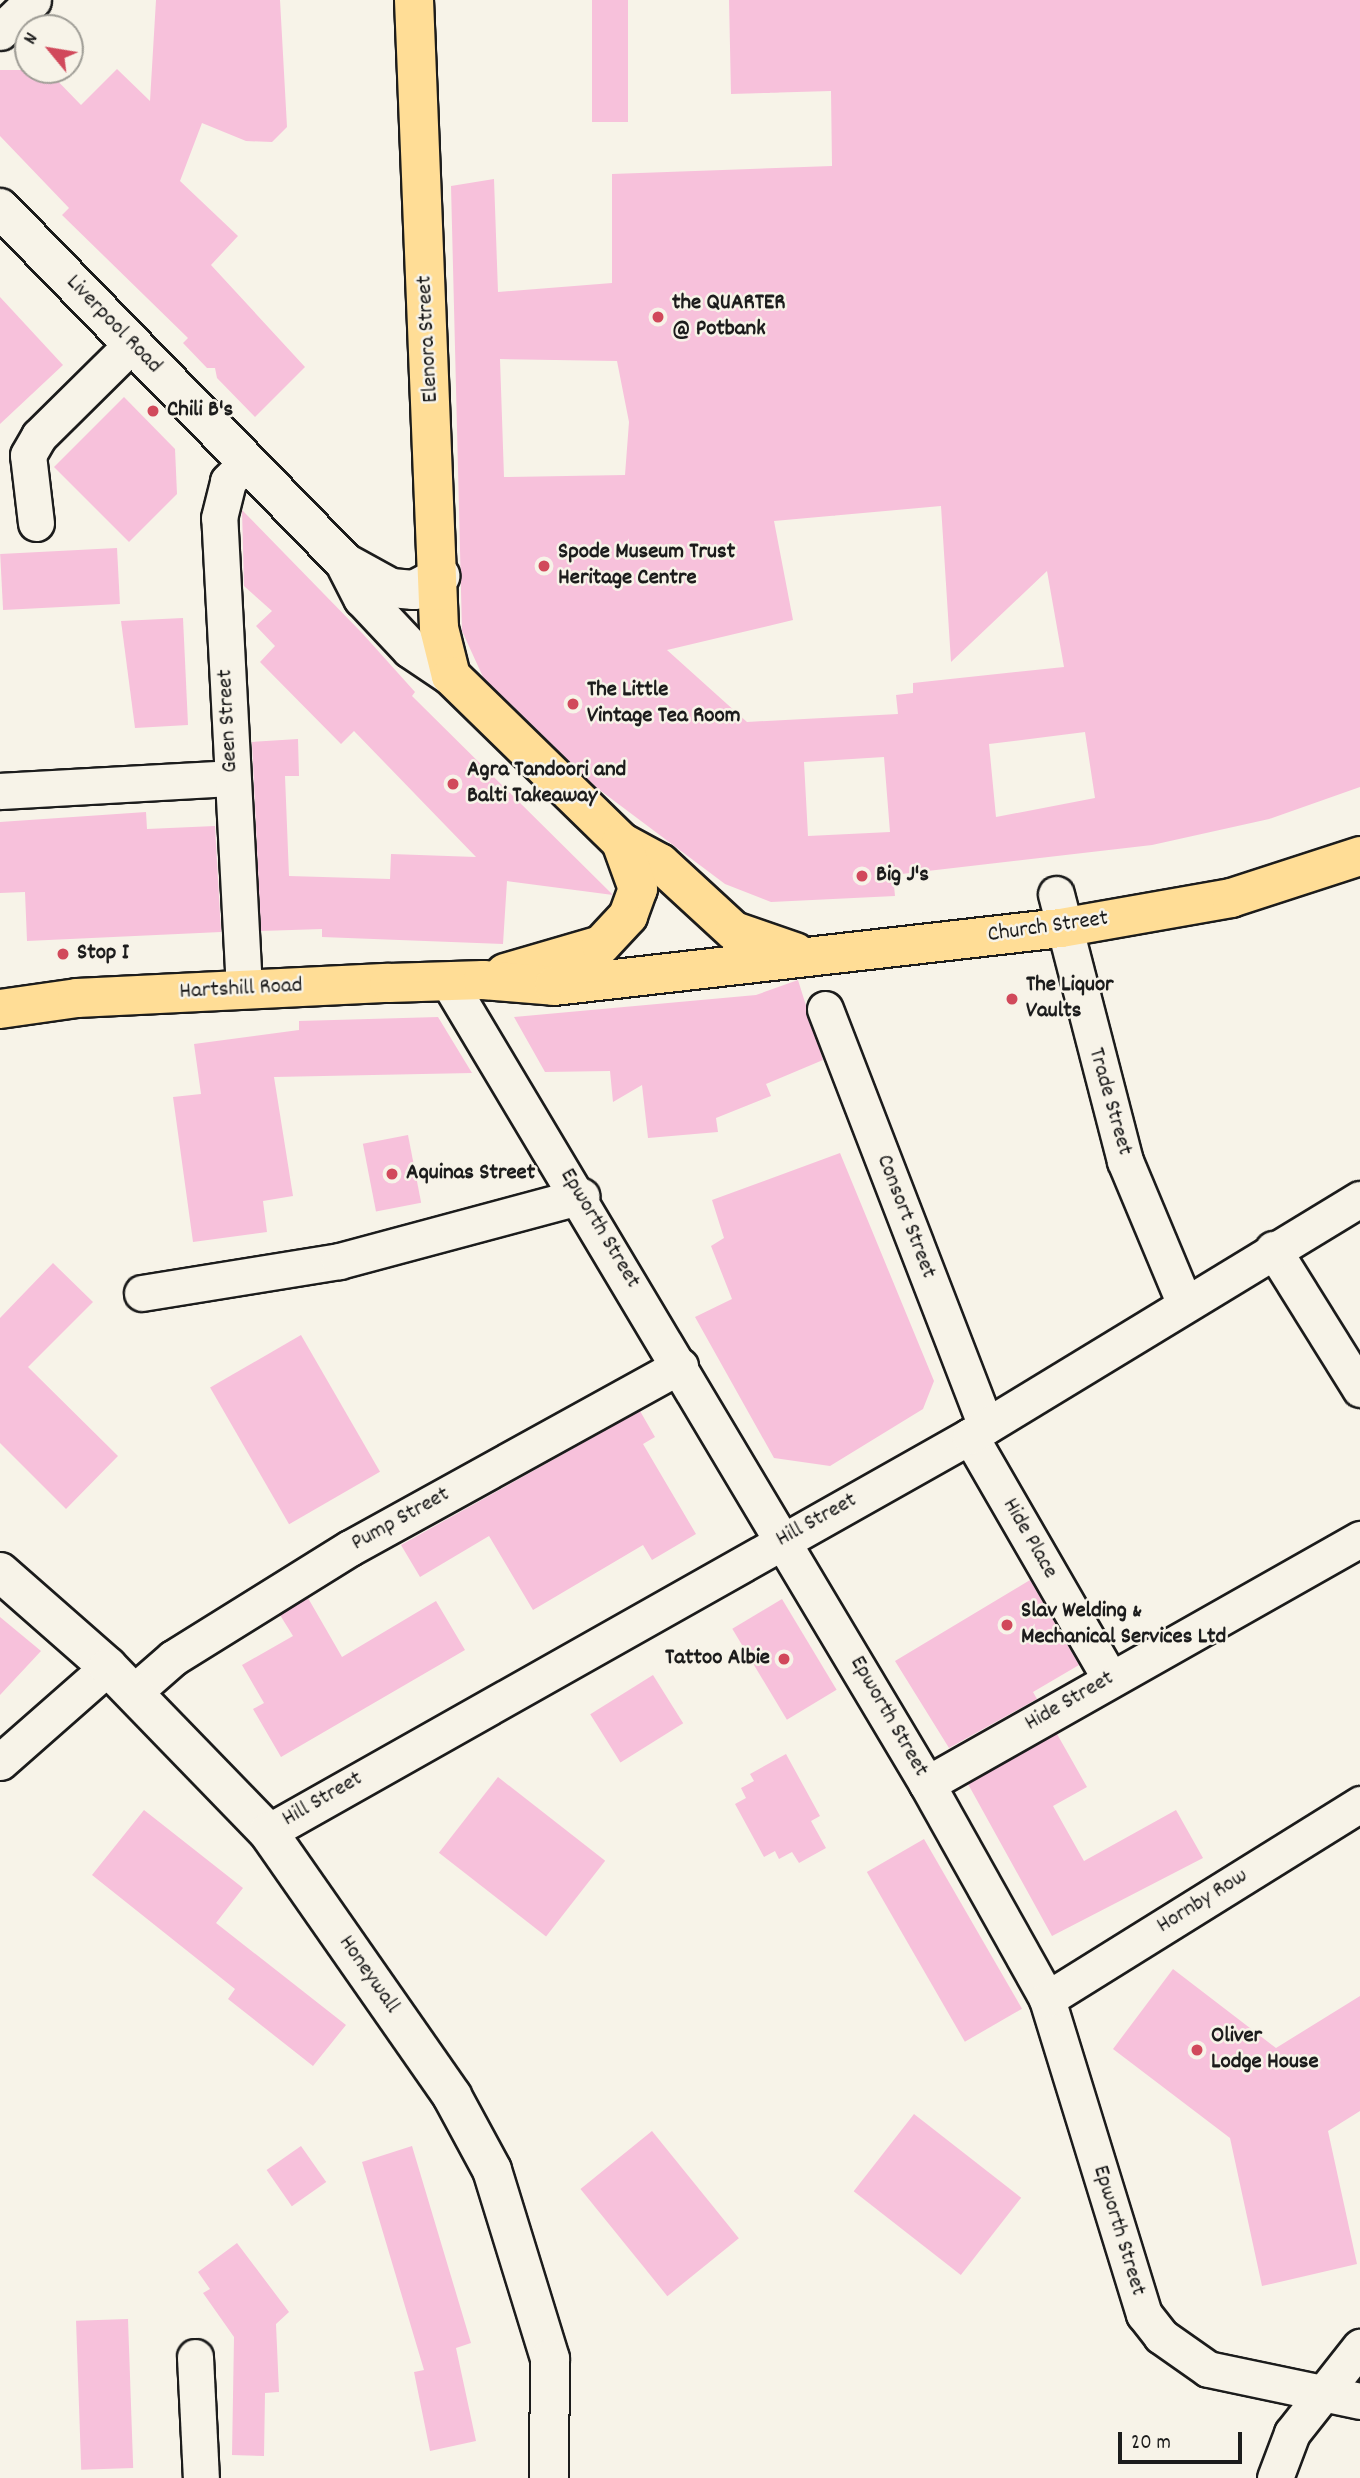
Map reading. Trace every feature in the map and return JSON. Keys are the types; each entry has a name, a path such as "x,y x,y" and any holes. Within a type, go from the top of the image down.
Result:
{"main road":[{"name":"Elenora Street","path":"414,0 440,576 439,628 451,676"},
{"name":"Liverpool Road","path":"451,676 621,842 660,863 734,931"},
{"name":"Liverpool Road","path":"601,946 628,916 638,889 621,842"},
{"name":"Church Street","path":"734,931 803,956 1059,911 1231,898 1360,856"},
{"name":"Hartshill Road","path":"465,980 601,946"},
{"name":"Hartshill Road","path":"0,1009 77,998 244,989 465,980 554,986 803,956"}],"street":[{"path":"0,32 33,0"},
{"name":"Liverpool Road","path":"0,208 344,562 363,597 411,649 451,676"},
{"path":"36,523 27,455 39,436 132,344"},
{"name":"Geen Street","path":"244,989 219,518 228,481 247,462"},
{"name":"Liverpool Road","path":"344,562 391,588 414,590 440,576"},
{"path":"0,791 232,778"},
{"name":"Trade Street","path":"1059,911 1125,1161 1184,1302"},
{"name":"Epworth Street","path":"465,980 581,1196 927,1784 1047,1999 1144,2314 1208,2369 1360,2401"},
{"name":"Consort Street","path":"825,1009 978,1431"},
{"path":"142,1293 339,1261 581,1196"},
{"name":"Hill Street","path":"268,1832 978,1431 1184,1302 1360,1199"},
{"path":"1273,1250 1360,1390"},
{"name":"Pump Street","path":"0,1762 121,1680 173,1658 351,1548 680,1366"},
{"name":"Hide Place","path":"978,1431 1110,1678"},
{"name":"Hide Street","path":"927,1784 1110,1678 1360,1539"},
{"name":"Honeywall","path":"0,1573 121,1680 268,1832 452,2096 492,2169 550,2359 549,2478"},
{"name":"Hornby Row","path":"1047,1999 1360,1804"},
{"path":"1275,2478 1292,2432 1360,2347"},
{"path":"195,2357 201,2478"}],"building":[{"path":"156,0 280,0 287,127 272,142 246,141 202,123 180,181 238,236 211,265 305,367 255,417 217,378 215,368 207,368 183,343 188,338 62,215 69,208 0,136 0,70 14,70 14,84 61,84 81,105 117,69 150,101"},
{"path":"592,0 628,0 628,122 592,122"},
{"path":"729,0 1360,0 1360,787 1269,819 1152,845 893,875 895,896 771,902 725,884 597,788 483,677 462,631 451,186 494,179 498,292 612,283 612,174 832,166 831,91 731,94","holes":["500,359 617,361 629,422 625,475 504,477","941,506 951,662 1047,571 1064,667 913,683 913,693 896,695 898,714 747,722 667,650 793,620 774,521","1085,732 1095,798 996,817 989,744","884,757 890,832 808,836 804,762"]},
{"path":"0,297 63,365 0,424"},
{"path":"124,397 175,449 177,494 129,542 54,467"},
{"path":"242,510 362,633 415,692 412,696 613,895 507,881 503,944 322,937 322,929 261,931 252,742 298,739 299,776 285,776 289,876 390,879 391,854 476,857 354,731 341,744 260,662 275,646 256,626 272,611 244,586"},
{"path":"117,548 120,604 3,610 0,554"},
{"path":"183,618 188,725 135,728 121,621"},
{"path":"146,812 147,829 215,826 221,932 27,941 25,892 0,893 0,822"},
{"path":"798,980 823,1060 766,1084 771,1096 716,1118 718,1132 648,1138 642,1085 613,1102 610,1071 545,1072 514,1017 756,995"},
{"path":"438,1017 472,1073 274,1077 293,1196 263,1201 267,1232 193,1242 173,1097 201,1094 194,1044 299,1030 299,1021"},
{"name":"Aquinas Street","path":"408,1135 421,1203 376,1212 363,1144"},
{"path":"840,1153 934,1381 923,1409 830,1466 774,1458 695,1317 732,1299 711,1246 724,1238 712,1200"},
{"path":"53,1263 93,1302 28,1367 118,1456 66,1509 0,1443 0,1318"},
{"path":"301,1335 380,1472 289,1524 210,1388"},
{"path":"640,1411 655,1437 643,1444 696,1534 652,1560 643,1545 533,1610 489,1536 420,1577 401,1545"},
{"name":"Slav Welding & Mechanical Services Ltd","path":"1030,1580 1079,1665 1033,1692 1037,1699 949,1748 895,1661"},
{"path":"308,1598 342,1657 436,1601 465,1650 281,1757 253,1709 264,1703 242,1665 293,1636 280,1615"},
{"name":"Tattoo Albie","path":"782,1599 837,1690 787,1720 732,1629"},
{"path":"0,1617 41,1651 0,1695"},
{"path":"653,1675 683,1723 620,1763 590,1714"},
{"path":"1057,1734 1087,1787 1053,1806 1084,1861 1176,1810 1203,1858 1052,1936 968,1784"},
{"path":"786,1754 820,1816 811,1821 826,1848 799,1863 792,1852 779,1859 775,1851 764,1857 735,1804 746,1798 741,1788 754,1781 750,1774"},
{"path":"498,1777 605,1861 546,1936 439,1853"},
{"path":"144,1810 243,1888 216,1923 346,2025 313,2066 228,1999 235,1989 92,1875"},
{"path":"924,1839 1022,2009 965,2042 867,1872"},
{"path":"1173,1969 1276,2048 1360,1996 1360,2111 1328,2131 1357,2264 1262,2286 1230,2138 1113,2049"},
{"path":"914,2114 1021,2198 961,2275 854,2191"},
{"path":"652,2131 739,2238 667,2296 581,2189"},
{"path":"301,2146 326,2182 292,2206 267,2170"},
{"path":"412,2146 471,2343 456,2348 476,2441 430,2451 414,2372 424,2370 362,2162"},
{"path":"237,2243 289,2312 276,2324 279,2392 265,2393 264,2456 232,2455 234,2337 203,2293 210,2289 198,2272"},
{"path":"128,2319 133,2468 81,2470 76,2321"}],"place":[{"name":"the QUARTER @ Potbank","path":"658,317"},
{"name":"Chili B's","path":"153,411"},
{"name":"Spode Museum Trust Heritage Centre","path":"544,566"},
{"name":"The Little Vintage Tea Room","path":"573,704"},
{"name":"Agra Tandoori and Balti Takeaway","path":"453,784"},
{"name":"Big J's","path":"862,876"},
{"name":"Stop I","path":"63,954"},
{"name":"The Liquor Vaults","path":"1012,999"},
{"name":"Aquinas Street","path":"392,1174"},
{"name":"Slav Welding & Mechanical Services Ltd","path":"1007,1625"},
{"name":"Tattoo Albie","path":"784,1659"},
{"name":"Oliver Lodge House","path":"1197,2050"}]}
